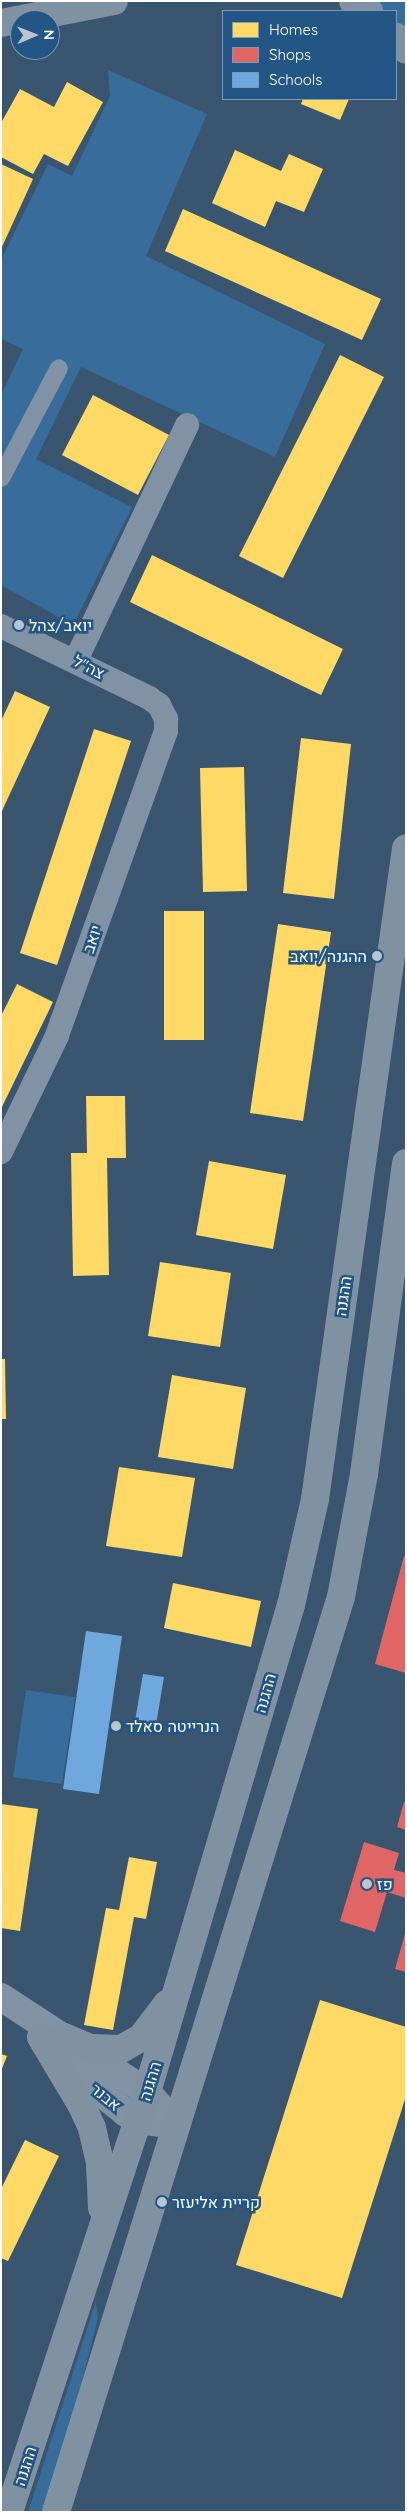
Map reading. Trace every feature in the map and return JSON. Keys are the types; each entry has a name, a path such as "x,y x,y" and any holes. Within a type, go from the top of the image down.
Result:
{"highway":[{"path":"1,24 114,1"},
{"path":"353,1 367,10"},
{"path":"397,38 406,50"},
{"name":"ההגנה","path":"9,2512 100,2241 147,2092 291,1605 315,1499 406,848"},
{"path":"56,2512 341,1597 364,1474 406,1164"},
{"path":"53,2037 90,2048 121,2049 146,2033 179,1987"},
{"path":"53,2037 96,2143 103,2187 100,2241"}],"street":[{"path":"1,478 59,368"},
{"path":"76,660 187,425"},
{"name":"צה\"ל","path":"1,626 76,660 149,698 159,705 166,719"},
{"name":"יואב","path":"1,1152 57,1036 166,731 166,719"},
{"name":"אבנר","path":"9,2003 53,2037 147,2092 176,2125"},
{"name":"אבנר","path":"53,2037 103,2095 138,2120 176,2125"}],"shaded area":[{"path":"373,1 406,1 406,34 397,24 397,10 382,10"},
{"path":"108,70 207,114 146,256 325,344 275,457 81,367 36,459 132,507 73,625 1,585 1,395 23,349 1,339 1,260 48,164 72,176 110,96"},
{"path":"26,1690 75,1697 62,1784 13,1777"},
{"path":"96,2301 98,2318 74,2413 44,2512 28,2512"}],"building: Homes":[{"path":"67,82 103,102 68,166 44,154 33,174 1,157 1,123 20,89 54,107"},
{"path":"303,100 349,100 340,120 301,104"},
{"path":"235,150 281,171 289,154 323,169 304,212 276,201 265,227 212,203"},
{"path":"1,164 33,179 1,249"},
{"path":"183,209 381,299 362,340 165,251"},
{"path":"340,355 384,377 283,578 239,556"},
{"path":"93,395 169,435 138,495 62,455"},
{"path":"152,555 343,649 321,695 130,602"},
{"path":"15,691 50,707 1,813 1,721"},
{"path":"94,729 131,741 57,965 20,953"},
{"path":"301,738 351,744 334,899 283,893"},
{"path":"244,767 247,891 203,892 200,768"},
{"path":"164,911 204,911 204,1040 164,1040"},
{"path":"278,924 331,932 303,1121 250,1113"},
{"path":"17,984 53,1002 1,1109 1,1016"},
{"path":"86,1096 125,1096 126,1158 107,1158 109,1275 73,1276 71,1153 87,1153"},
{"path":"209,1161 286,1175 273,1249 196,1235"},
{"path":"160,1262 231,1273 220,1347 148,1336"},
{"path":"1,1359 5,1359 6,1419 1,1419"},
{"path":"172,1375 246,1388 233,1469 158,1457"},
{"path":"119,1467 195,1478 182,1557 106,1546"},
{"path":"173,1583 261,1601 251,1647 164,1628"},
{"path":"1,1804 38,1809 20,1931 1,1928"},
{"path":"129,1857 157,1862 146,1919 134,1917 113,2030 84,2025 106,1908 119,1910"},
{"path":"320,2000 406,2027 406,2096 342,2298 236,2265"},
{"path":"1,2054 7,2056 1,2071"},
{"path":"25,2140 59,2156 8,2261 1,2258 1,2189"}],"building: Shops":[{"path":"404,1556 406,1556 406,1673 375,1664"},
{"path":"404,1802 406,1803 406,1830 397,1827"},
{"path":"364,1842 399,1853 394,1870 406,1873 406,1898 387,1892 375,1932 340,1921"},
{"path":"406,1934 406,1972 395,1969"}],"building: Schools":[{"path":"86,1631 122,1636 99,1794 63,1789"},
{"path":"143,1674 164,1677 156,1725 135,1721"}],"place":[{"name":"יואב/צהל","path":"19,625"},
{"name":"ההגנה/יואב","path":"377,956"},
{"name":"הנרייטה סאלד","path":"116,1726"},
{"name":"פז","path":"367,1884"},
{"name":"קריית אליעזר","path":"162,2202"}]}
